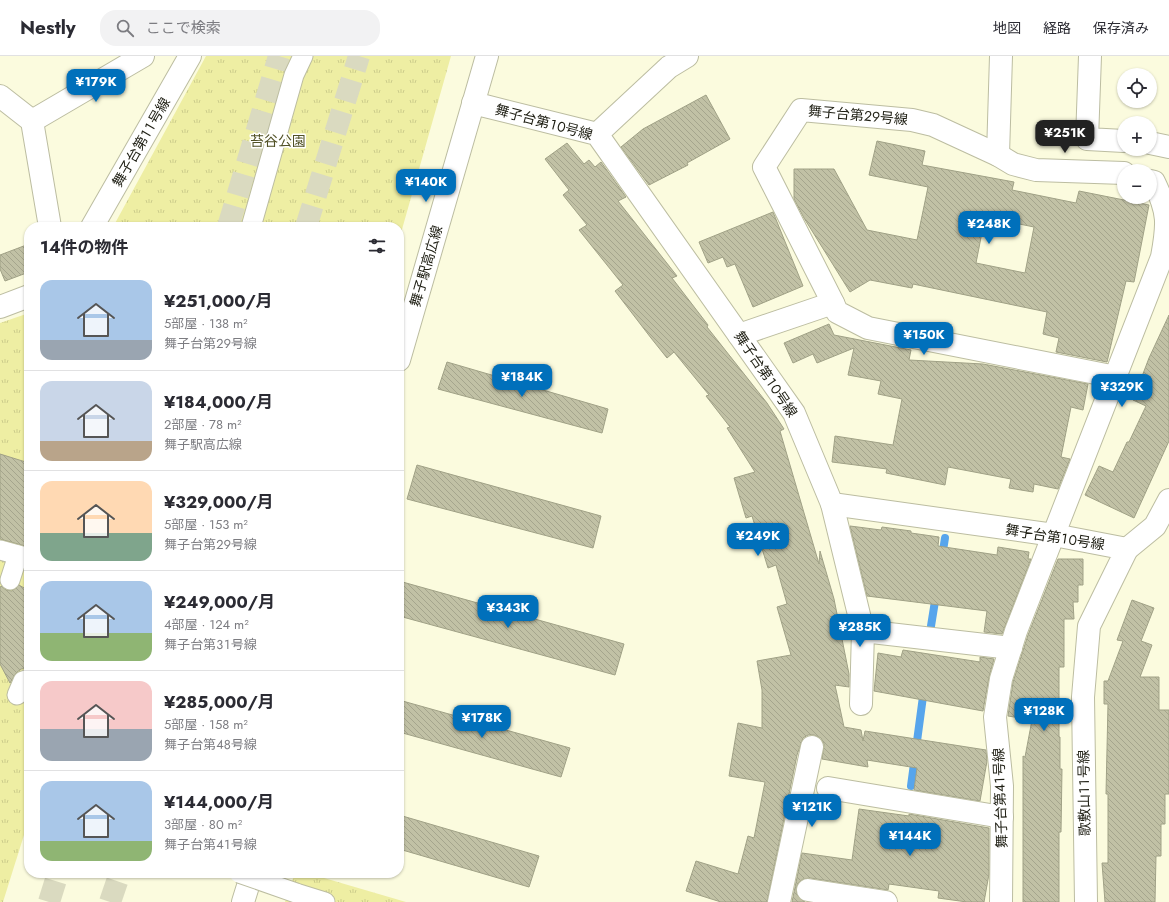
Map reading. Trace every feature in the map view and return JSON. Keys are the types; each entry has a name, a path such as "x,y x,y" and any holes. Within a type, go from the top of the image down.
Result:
{"street":[{"path":"32,121 143,56"},
{"name":"舞子台第１１号線","path":"95,222 190,56"},
{"path":"252,222 294,75 303,56"},
{"name":"舞子駅高広線","path":"404,343 487,56"},
{"path":"597,134 669,67 687,56"},
{"path":"998,155 1001,56"},
{"path":"1090,56 1087,139 1117,141"},
{"path":"0,96 32,121 49,222"},
{"name":"舞子台第１０号線","path":"473,103 597,134 794,413 832,504 1054,535 1127,549"},
{"name":"舞子台第２９号線","path":"833,303 764,167 801,110 912,120 932,125 998,155 1013,164 1036,170 1117,173"},
{"path":"1157,144 1169,147"},
{"path":"863,631 1011,648 1162,257 1168,226 1164,203 1157,188"},
{"path":"0,307 24,298"},
{"path":"739,335 833,303 837,312 868,328 1116,377"},
{"path":"1127,549 1155,526 1169,500"},
{"path":"832,504 863,631 861,704"},
{"name":"歌敷山１１号線","path":"1086,902 1083,697 1089,626 1127,549"},
{"path":"10,580 16,554"},
{"name":"舞子台第４１号線","path":"1001,902 1002,786 995,717 1001,679 1011,648"},
{"path":"17,695 24,680"},
{"path":"779,902 812,747"},
{"path":"828,788 1002,818"},
{"path":"243,902 250,878"},
{"path":"253,878 325,902"},
{"path":"808,890 886,902"}],"green space":[{"name":"苔谷公園","path":"206,56 451,56 404,222 116,222"},
{"path":"24,315 24,835 3,902 0,902 0,323"},
{"path":"293,878 324,878 406,902 285,902"}],"building":[{"path":"706,95 730,139 687,163 688,165 649,185 621,147 643,129"},
{"path":"877,141 925,151 922,165 1014,182 1012,190 1076,203 1079,191 1117,199 1117,204 1149,205 1134,282 1126,281 1107,362 1056,352 1059,338 1043,334 1047,312 913,284 912,288 870,280 850,292 804,218 794,199 794,169 834,169 867,230 917,240 928,187 869,175","holes":["985,217 1034,227 1025,273 976,263"]},
{"path":"567,143 584,164 589,160 595,167 601,162 626,197 618,201 677,276 672,278 708,325 707,327 767,403 784,429 780,431 819,564 820,551 834,599 849,674 849,687 835,685 844,727 861,730 863,741 865,731 986,750 987,761 980,801 914,790 917,768 867,760 868,767 822,759 824,744 821,738 814,735 808,735 803,738 797,755 767,902 721,902 686,891 696,861 738,874 748,836 754,838 765,782 729,776 738,723 762,728 762,690 757,661 791,655 777,607 787,604 776,565 768,568 752,516 746,518 734,478 755,472 727,428 730,427 706,396 709,395 674,352 667,358 651,338 615,291 623,285 579,230 587,225 563,195 569,190 545,159"},
{"path":"773,212 803,286 753,307 735,264 727,267 723,257 708,263 699,242"},
{"path":"24,246 24,274 5,281 0,269 0,255"},
{"path":"1169,315 1169,441 1134,518 1085,495 1099,466 1113,472 1146,406 1133,400 1149,358"},
{"path":"829,324 834,335 911,350 909,360 983,364 1088,384 1083,410 1071,407 1061,457 1070,459 1058,489 1034,484 1033,492 1009,488 1011,479 948,467 945,485 886,473 887,469 832,462 835,436 893,445 902,399 878,394 881,381 848,375 854,348 817,363 813,354 793,363 784,343"},
{"path":"447,362 608,409 602,433 438,389"},
{"path":"0,454 24,461 24,546 0,539"},
{"path":"417,465 601,516 593,548 407,499"},
{"path":"850,526 881,530 882,527 911,531 911,533 939,537 938,546 997,555 998,547 1029,552 1028,559 1031,559 1002,634 984,632 987,611 867,596"},
{"path":"1058,559 1083,559 1083,585 1078,585 1078,602 1073,602 1074,619 1064,619 1064,667 1059,667 1059,737 1060,769 1062,769 1061,832 1059,832 1059,902 1023,902 1023,756 1025,757 1032,720 1008,716 1013,682 1028,635"},
{"path":"404,582 624,644 615,675 404,617"},
{"path":"19,585 24,588 24,669 16,673 10,683 0,664 0,588 1,586 6,590 12,591"},
{"path":"1132,600 1154,608 1141,641 1152,645 1140,677 1159,677 1159,710 1169,710 1169,794 1165,794 1165,824 1161,824 1161,856 1156,856 1155,902 1105,902 1102,863 1108,863 1108,794 1106,794 1108,704 1104,704 1104,681 1108,681 1123,641 1117,640"},
{"path":"903,650 980,662 980,657 994,659 983,711 874,691 878,653 901,657"},
{"path":"404,701 570,748 561,777 404,733"},
{"path":"859,809 909,816 909,814 989,828 989,874 984,902 967,902 938,898 939,891 889,884 888,890 810,878 803,879 799,882 796,888 797,895 805,902 792,902 802,853 852,860"},
{"path":"404,816 539,856 529,887 404,850"}],"waterway":[{"path":"942,557 945,538"},
{"path":"931,626 936,595"},
{"path":"911,786 924,689"}],"tunnel":[{"path":"229,222 279,56"},
{"path":"308,222 359,56"},
{"path":"49,902 56,878"},
{"path":"110,902 118,878"}]}
